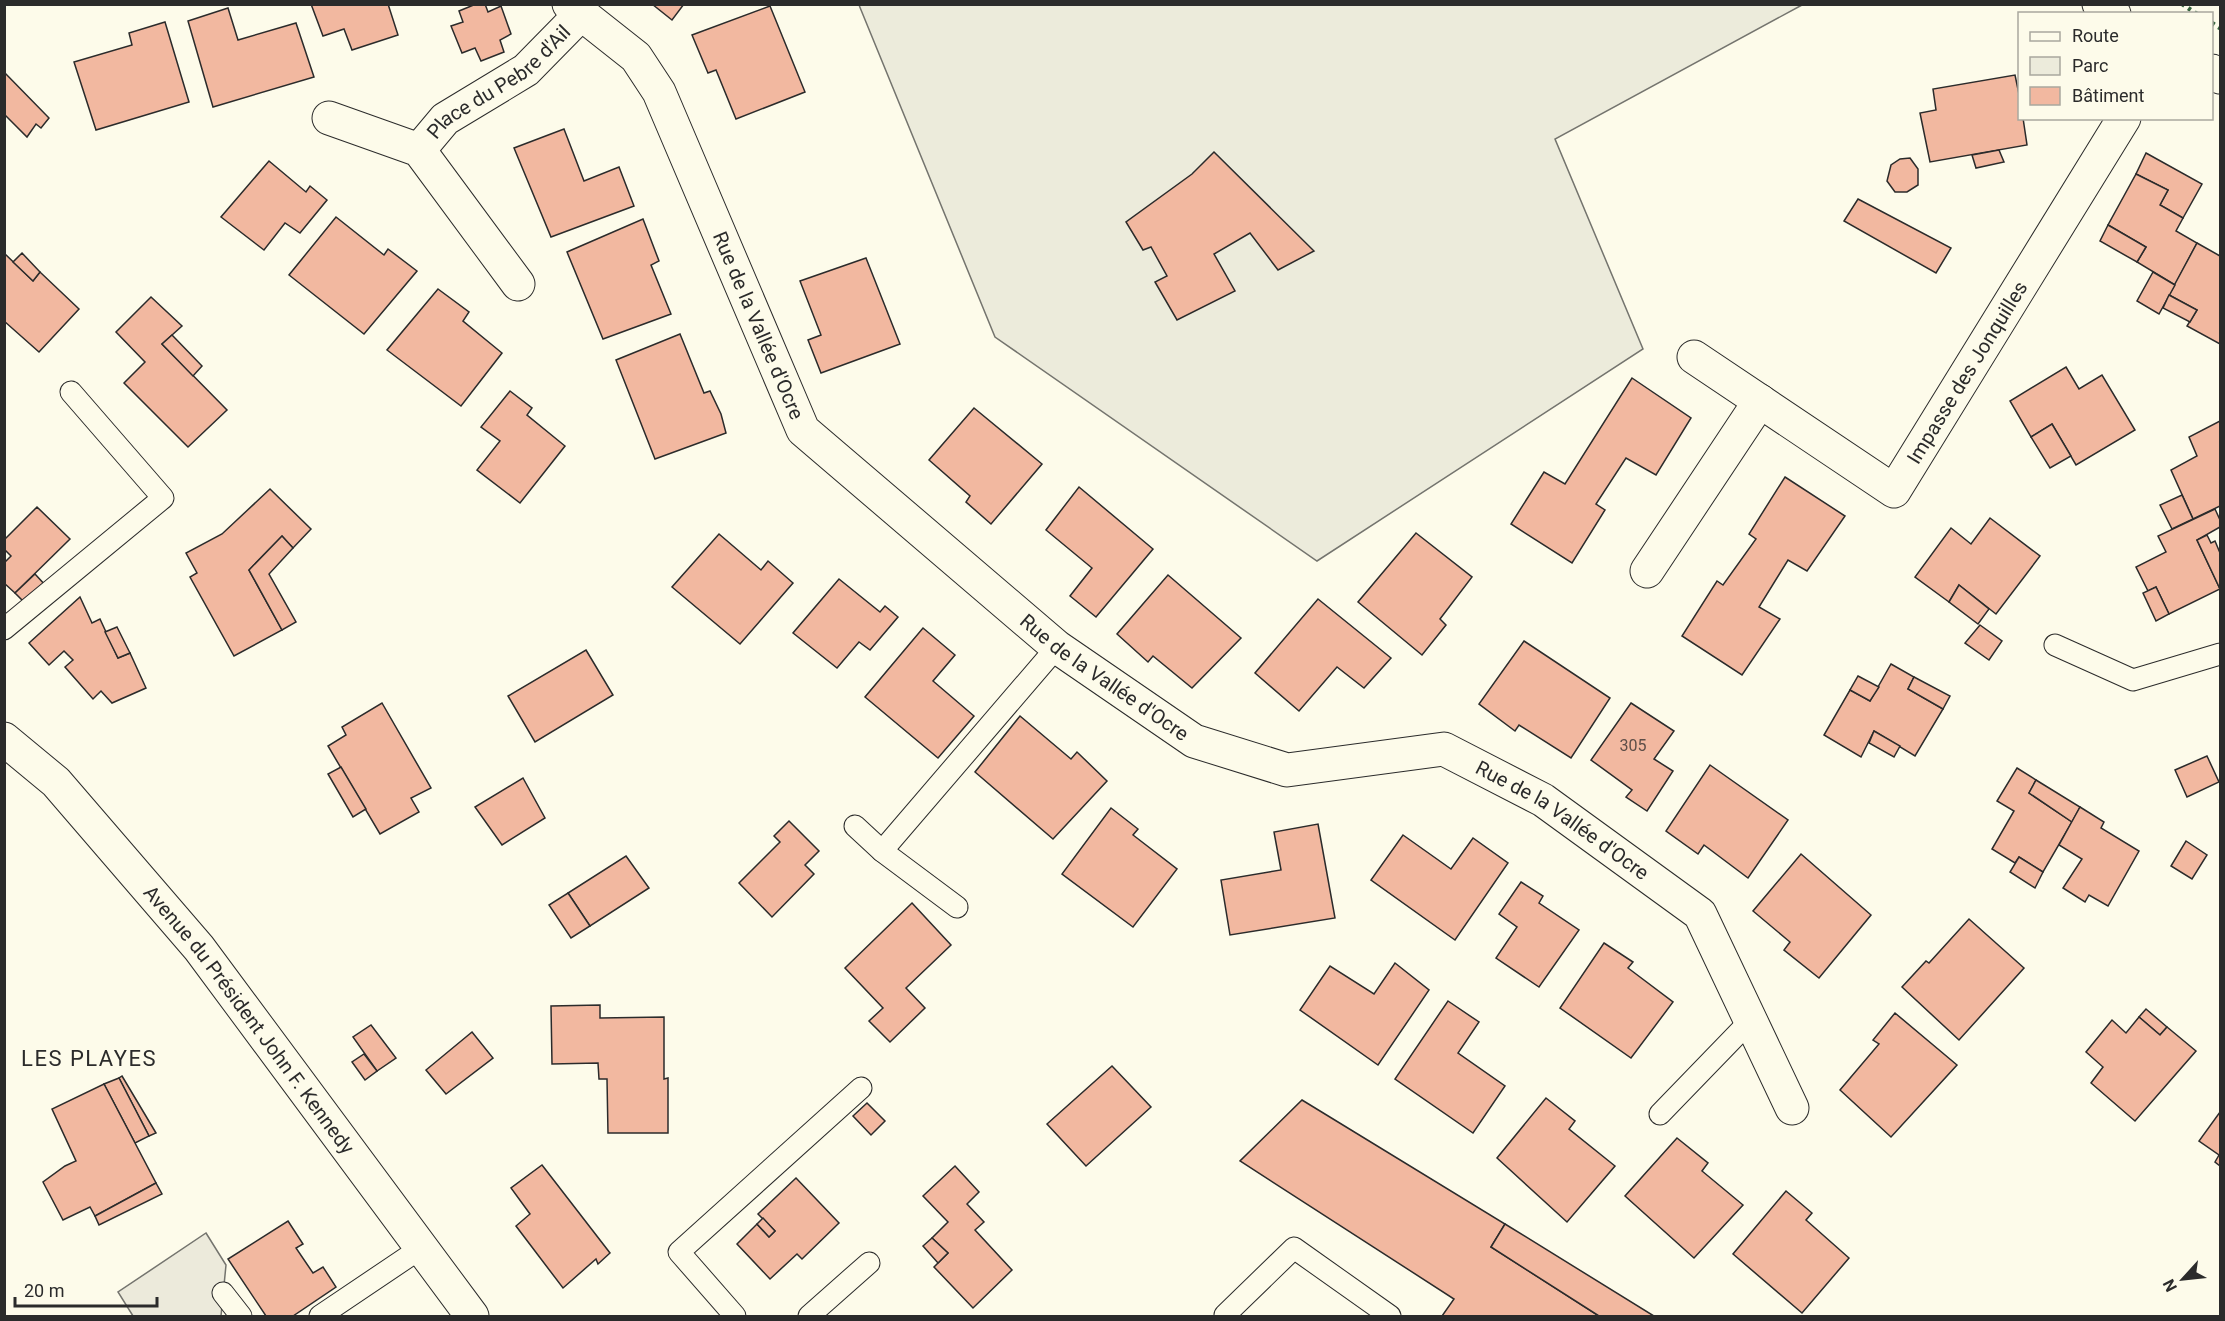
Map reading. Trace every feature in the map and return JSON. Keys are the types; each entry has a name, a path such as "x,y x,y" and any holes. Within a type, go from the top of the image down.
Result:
{"street":[{"name":"Place du Pebre d'Ail","path":"419,150 445,119 526,70 575,9"},
{"name":"Rue de la Vallée d'Ocre","path":"575,9 636,57 659,92 802,430 1057,647 1194,741 1287,770 1444,749 1543,800 1700,914 1792,1108"},
{"name":"Place du Pebre d'Ail","path":"329,118 419,150 518,284"},
{"name":"Impasse des Jonquilles","path":"1694,357 1894,491 2123,120"},
{"path":"1647,571 1760,401"},
{"name":"Avenue du Président John F. Kennedy","path":"4,739 56,782 200,948 471,1317"}],"lane":[{"path":"4,629 163,498 71,392"},
{"path":"2055,645 2133,680 2220,654"},
{"path":"882,851 1057,647"},
{"path":"855,826 882,851 957,907"},
{"path":"1660,1114 1750,1021"},
{"path":"735,1317 679,1252 861,1088"},
{"path":"320,1317 421,1248"},
{"path":"1225,1316 1294,1248 1390,1317"},
{"path":"809,1317 869,1263"},
{"path":"223,1293 241,1317"}],"green space":[{"path":"859,5 1802,5 1555,139 1643,349 1317,561 995,337"}],"shaded area":[{"path":"206,1233 226,1265 221,1316 133,1316 118,1292"}],"building":[{"path":"311,4 388,4 398,35 352,50 344,29 323,36"},
{"path":"476,4 485,4 488,12 501,6 511,34 500,40 504,52 481,61 475,48 462,53 451,26 463,22 459,11"},
{"path":"652,4 684,4 672,20"},
{"path":"770,6 805,92 736,119 716,70 708,73 692,35"},
{"path":"228,8 238,40 296,23 314,77 213,107 188,21"},
{"path":"165,22 189,102 96,130 74,62 132,45 129,33"},
{"path":"4,72 49,118 41,128 36,124 27,137 4,114"},
{"path":"2015,75 2018,89 2018,120 2023,120 2027,145 1930,162 1920,113 1936,110 1933,89"},
{"path":"564,129 584,181 619,167 634,206 551,237 514,148"},
{"path":"1999,150 2004,162 1976,168 1972,155"},
{"path":"1214,152 1314,251 1278,270 1250,233 1214,254 1235,291 1177,320 1155,282 1167,276 1151,247 1143,250 1126,222 1192,174"},
{"path":"2146,153 2202,184 2183,218 2160,205 2168,190 2136,174"},
{"path":"1910,158 1918,169 1918,185 1907,192 1895,192 1887,181 1891,165 1900,159"},
{"path":"269,161 306,192 310,186 327,200 300,233 285,223 264,250 221,217"},
{"path":"2136,174 2168,190 2160,205 2183,218 2176,231 2197,243 2175,285 2137,262 2146,247 2108,225"},
{"path":"1858,199 1951,248 1936,273 1844,221"},
{"path":"336,217 384,255 388,249 417,271 364,334 289,275"},
{"path":"643,219 659,261 651,265 671,314 603,339 567,252"},
{"path":"2108,225 2146,247 2137,262 2100,241"},
{"path":"2197,243 2220,256 2220,344 2187,326 2197,310 2169,295"},
{"path":"4,253 33,281 40,272 79,309 39,352 4,321"},
{"path":"22,253 40,272 33,281 13,262"},
{"path":"866,258 900,344 821,373 808,340 821,335 800,281"},
{"path":"2153,272 2175,285 2159,314 2137,301"},
{"path":"438,289 469,312 463,321 502,353 461,406 387,350"},
{"path":"2169,295 2197,310 2190,322 2163,308"},
{"path":"151,297 182,326 162,344 227,410 188,447 124,383 145,362 116,332"},
{"path":"680,334 704,393 710,391 721,414 726,433 655,459 616,360"},
{"path":"172,335 202,366 193,376 162,344"},
{"path":"2066,367 2079,389 2102,375 2135,430 2076,465 2052,424 2031,437 2010,401"},
{"path":"1632,378 1691,418 1656,475 1626,458 1596,504 1605,510 1572,563 1511,524 1544,472 1565,484"},
{"path":"510,391 532,408 527,415 565,446 520,503 477,470 500,441 481,427"},
{"path":"974,408 1042,464 991,524 966,502 970,496 929,460"},
{"path":"2220,421 2220,506 2193,519 2171,470 2197,456 2189,437"},
{"path":"2052,424 2071,456 2050,468 2031,437"},
{"path":"1785,477 1845,516 1807,571 1788,560 1759,607 1780,619 1742,675 1682,636 1717,581 1723,585 1756,539 1749,534"},
{"path":"1079,487 1153,549 1096,617 1070,596 1092,568 1046,530"},
{"path":"270,489 311,529 293,548 282,536 249,570 282,630 234,656 190,577 197,573 186,553 222,534"},
{"path":"2182,495 2193,519 2172,529 2160,505"},
{"path":"37,507 70,539 15,593 4,583 4,563 11,556 4,549 4,540"},
{"path":"2215,509 2220,520 2220,527 2197,540 2220,589 2169,614 2156,587 2148,591 2136,567 2166,552 2158,536"},
{"path":"1990,518 2040,556 1996,614 1959,585 1949,602 1915,577 1951,528 1971,544"},
{"path":"1416,533 1472,577 1440,619 1446,625 1422,655 1358,602"},
{"path":"719,534 761,570 768,561 793,583 740,644 672,587"},
{"path":"2207,535 2211,543 2215,541 2220,553 2220,589 2197,540"},
{"path":"282,536 293,548 269,574 296,622 282,630 249,570"},
{"path":"35,574 46,586 24,602 15,593"},
{"path":"1168,575 1241,638 1192,688 1153,656 1148,662 1117,634"},
{"path":"839,579 880,612 885,606 898,617 870,650 859,642 837,668 793,633"},
{"path":"1959,585 1989,609 1978,624 1949,602"},
{"path":"2156,587 2169,614 2156,621 2143,593"},
{"path":"80,597 92,623 100,619 118,658 130,653 146,688 112,703 101,691 93,699 65,667 73,660 64,651 49,665 29,643"},
{"path":"1318,599 1391,658 1364,688 1337,667 1299,711 1255,673"},
{"path":"1980,625 2002,641 1989,660 1965,643"},
{"path":"117,627 130,653 118,658 105,632"},
{"path":"923,628 955,655 933,681 974,716 938,758 865,697"},
{"path":"1524,641 1610,698 1571,758 1519,725 1515,731 1479,704"},
{"path":"586,650 613,695 535,742 508,696"},
{"path":"1891,664 1914,677 1908,689 1943,709 1915,756 1874,731 1861,757 1824,735 1850,690 1870,701"},
{"path":"1858,676 1879,687 1870,701 1850,690"},
{"path":"1914,677 1950,696 1943,709 1908,689"},
{"path":"382,703 431,788 411,798 419,812 380,834 328,746 346,735 342,727"},
{"path":"1631,703 1674,731 1654,759 1673,771 1647,811 1626,797 1632,790 1591,760"},
{"path":"1020,716 1071,759 1077,752 1107,781 1053,839 975,772"},
{"path":"1874,731 1900,746 1894,757 1869,743"},
{"path":"2207,756 2219,782 2187,797 2175,770"},
{"path":"1710,765 1788,820 1748,878 1704,845 1698,854 1666,831"},
{"path":"341,767 366,809 353,817 328,774"},
{"path":"2017,768 2036,780 2029,793 2072,822 2043,872 2019,857 2015,863 1992,849 2014,811 1997,801"},
{"path":"523,778 545,818 502,845 475,807"},
{"path":"2036,780 2080,807 2072,822 2029,793"},
{"path":"2080,807 2104,822 2101,828 2139,851 2108,906 2089,895 2085,902 2063,888 2082,859 2059,845"},
{"path":"1111,808 1138,829 1133,835 1177,869 1133,927 1062,874"},
{"path":"789,821 819,851 805,865 814,874 772,917 739,883 780,842 774,836"},
{"path":"1318,824 1335,918 1230,935 1221,880 1281,870 1274,832"},
{"path":"1403,835 1451,869 1473,838 1508,863 1455,940 1371,880"},
{"path":"2186,841 2207,855 2192,879 2171,866"},
{"path":"1801,854 1871,915 1819,978 1784,950 1790,942 1753,911"},
{"path":"626,856 649,888 590,926 568,893"},
{"path":"2019,857 2043,872 2035,888 2010,872"},
{"path":"1521,882 1543,896 1539,903 1579,930 1539,987 1496,958 1517,927 1499,914"},
{"path":"568,893 590,926 571,938 549,905"},
{"path":"912,903 951,945 906,988 925,1008 890,1042 869,1021 883,1008 845,968"},
{"path":"1969,919 2024,968 1959,1040 1902,987 1926,961 1929,963"},
{"path":"1604,943 1633,962 1628,968 1673,1002 1631,1058 1560,1008"},
{"path":"1395,963 1429,990 1378,1065 1300,1010 1330,966 1374,994"},
{"path":"1448,1001 1479,1022 1458,1053 1505,1086 1473,1133 1395,1079"},
{"path":"600,1005 600,1018 664,1017 664,1079 668,1078 668,1133 608,1133 607,1079 599,1079 598,1063 552,1064 551,1006"},
{"path":"2146,1009 2167,1027 2160,1035 2139,1017"},
{"path":"1895,1013 1957,1065 1891,1137 1840,1090 1879,1044 1873,1040"},
{"path":"2139,1017 2160,1035 2167,1027 2196,1051 2135,1121 2091,1083 2103,1067 2086,1052 2112,1020 2126,1033"},
{"path":"371,1025 396,1058 377,1071 353,1037"},
{"path":"472,1032 493,1058 446,1094 426,1070"},
{"path":"364,1054 377,1071 365,1080 352,1062"},
{"path":"1112,1066 1151,1107 1086,1166 1047,1124"},
{"path":"122,1076 156,1133 149,1136 119,1078"},
{"path":"119,1078 149,1136 135,1143 104,1084"},
{"path":"104,1084 156,1183 95,1216 90,1207 63,1220 43,1182 76,1161 52,1109"},
{"path":"1546,1098 1575,1121 1569,1129 1615,1166 1567,1222 1497,1158"},
{"path":"1302,1100 1505,1224 1491,1247 1599,1316 1442,1316 1454,1299 1240,1161"},
{"path":"867,1103 885,1121 871,1135 853,1116"},
{"path":"2220,1112 2220,1166 2215,1162 2219,1155 2199,1141"},
{"path":"1677,1138 1708,1163 1702,1171 1743,1205 1694,1258 1625,1196"},
{"path":"542,1165 610,1253 598,1264 596,1259 563,1288 516,1226 530,1214 511,1188"},
{"path":"955,1166 979,1192 967,1204 984,1222 975,1230 1012,1270 973,1308 934,1267 948,1253 932,1238 948,1222 923,1196"},
{"path":"796,1178 839,1223 802,1259 797,1254 770,1279 737,1244 757,1224 769,1237 775,1231 758,1214"},
{"path":"156,1183 162,1194 99,1225 95,1216"},
{"path":"1786,1191 1812,1213 1806,1220 1849,1258 1802,1313 1733,1254"},
{"path":"763,1218 775,1231 769,1237 757,1224"},
{"path":"288,1221 303,1244 296,1248 313,1273 323,1267 336,1287 293,1316 266,1316 228,1259"},
{"path":"1505,1224 1654,1316 1599,1316 1491,1247"},
{"path":"932,1238 948,1253 938,1263 923,1246"}],"hedge":[{"path":"2182,4 2194,12"},
{"path":"2213,24 2220,28"}],"district":[{"name":"LES PLAYES","path":"89,1058"}]}
